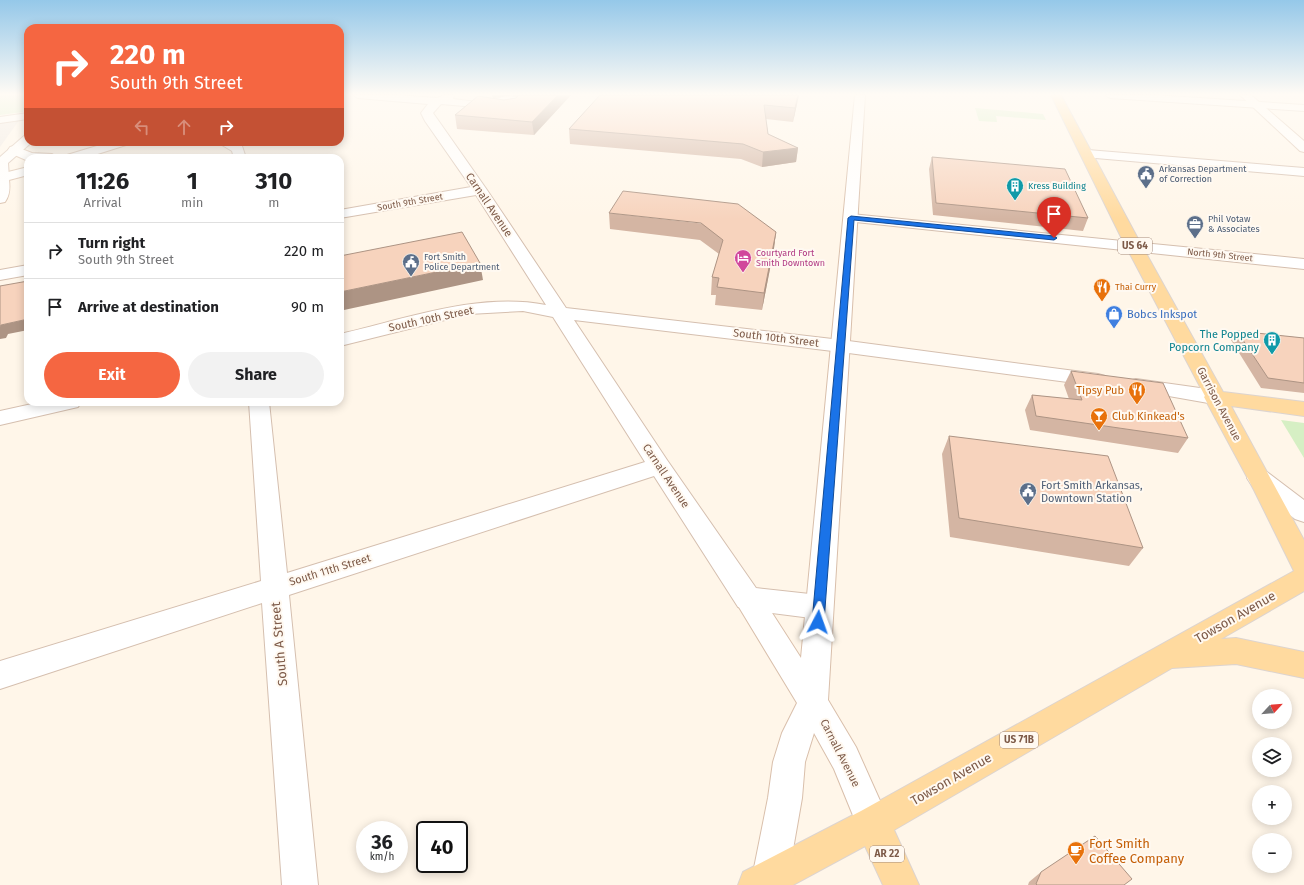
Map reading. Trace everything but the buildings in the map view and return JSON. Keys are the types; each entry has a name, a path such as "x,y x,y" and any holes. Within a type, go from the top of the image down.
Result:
{"main road":[{"name":"Garrison Avenue","path":"1078,136 1214,397 1259,478 1304,565"},
{"path":"1214,397 1304,409"},
{"name":"Towson Avenue","path":"763,881 873,823 1304,578"},
{"name":"Towson Avenue","path":"1166,657 1236,651 1304,665"},
{"name":"AR 22","path":"873,823 901,885"}],"street":[{"name":"Carnall Avenue","path":"442,136 480,190 659,466 748,599 813,702 845,758 873,823"},
{"path":"763,881 786,798 789,762 798,733 813,702 819,607 857,136"},
{"path":"1291,136 1304,148"},
{"path":"0,199 3,188 1,178 2,162 24,142"},
{"path":"84,154 110,146"},
{"path":"232,146 238,149 239,154"},
{"path":"14,150 24,154"},
{"path":"1088,154 1304,172"},
{"path":"1,178 24,172"},
{"name":"South 9th Street","path":"344,213 480,190"},
{"path":"851,218 1135,246"},
{"name":"North 9th Street","path":"1135,246 1304,264"},
{"path":"0,275 24,271"},
{"name":"South 10th Street","path":"344,339 469,309 523,306 559,313 841,346 1117,382 1214,397"},
{"path":"0,418 53,406"},
{"name":"South A Street","path":"259,406 300,885"},
{"name":"South 11th Street","path":"0,675 659,466"},
{"path":"1259,478 1304,513"},
{"path":"748,599 819,607"}],"shaded area":[{"path":"0,136 8,136 0,147"}],"green space":[{"path":"1281,420 1304,423 1304,458"}],"place":[{"name":"Arkansas Department of Correction","path":"1146,189"},
{"name":"Kress Building","path":"1015,201"},
{"name":"Phil Votaw & Associates","path":"1195,239"},
{"name":"Courtyard Fort Smith Downtown","path":"743,273"},
{"name":"Fort Smith Police Department","path":"411,277"},
{"name":"Thai Curry","path":"1102,302"},
{"name":"Bobcs Inkspot","path":"1114,329"},
{"name":"The Popped Popcorn Company","path":"1272,355"},
{"name":"Tipsy Pub","path":"1137,405"},
{"name":"Club Kinkead's","path":"1099,431"},
{"name":"Fort Smith Arkansas, Downtown Station","path":"1028,506"},
{"name":"Fort Smith Coffee Company","path":"1076,865"}],"route":[{"path":"818,622 851,218 1054,238"}]}
